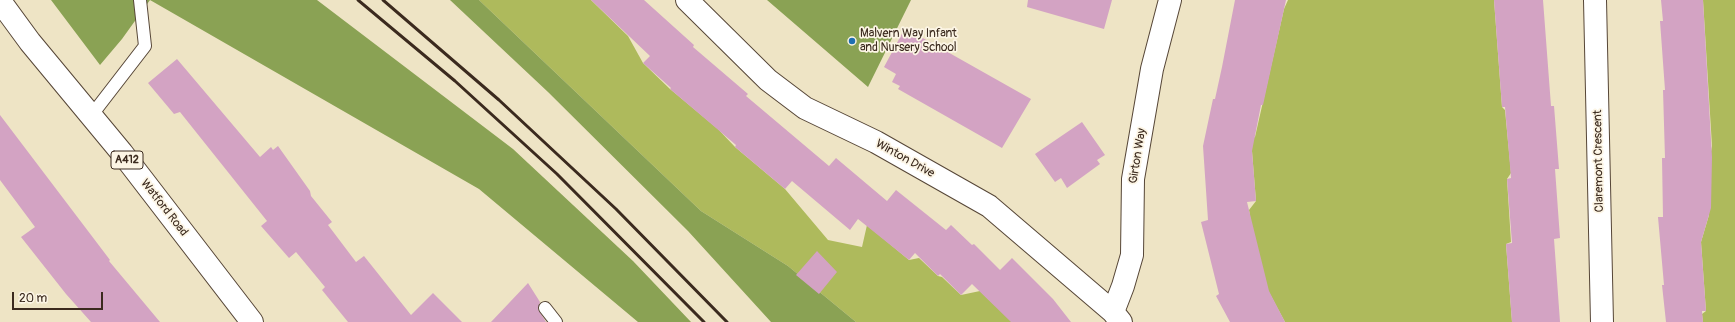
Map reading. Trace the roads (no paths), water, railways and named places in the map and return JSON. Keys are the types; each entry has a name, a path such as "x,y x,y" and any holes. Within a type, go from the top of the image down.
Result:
{"street":[{"name":"Winton Drive","path":"687,0 768,80 805,108 876,142 989,206 1117,317"},
{"name":"Girton Way","path":"1117,317 1123,286 1132,255 1133,179 1152,69 1170,0"},
{"name":"Claremont Crescent","path":"1595,0 1602,322"},
{"name":"Watford Road","path":"0,1 30,42 122,153 252,322"}],"lane":[{"path":"92,116 145,46 140,0"},
{"path":"545,308 556,322"}],"railway":[{"path":"358,0 455,81 557,174 704,322"},
{"path":"383,0 499,100 616,209 727,322"}],"place":[{"name":"Malvern Way Infant and Nursery School","path":"852,41"}]}
